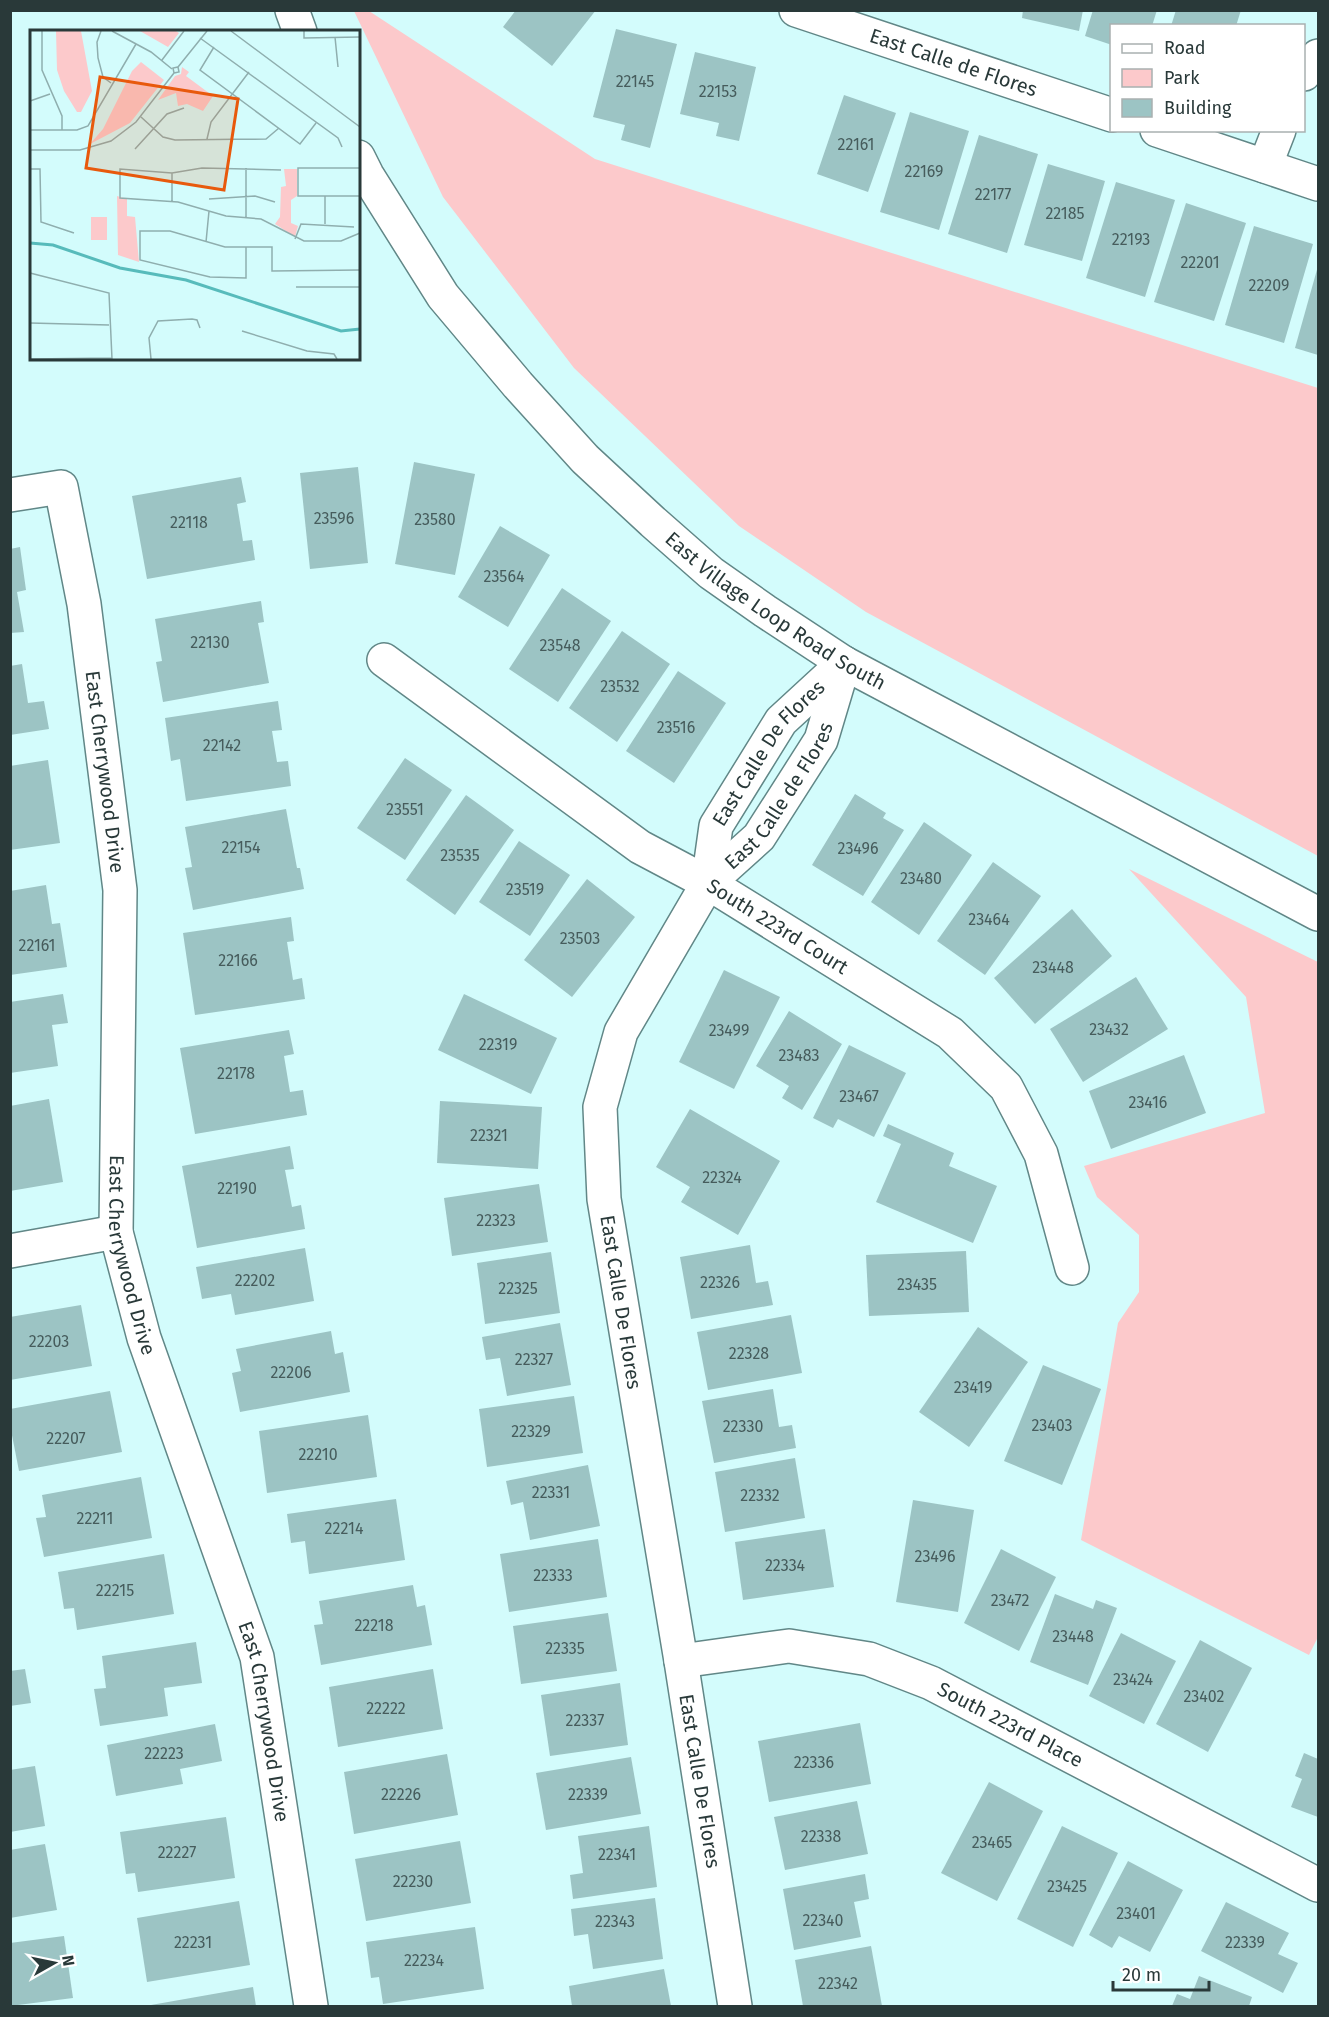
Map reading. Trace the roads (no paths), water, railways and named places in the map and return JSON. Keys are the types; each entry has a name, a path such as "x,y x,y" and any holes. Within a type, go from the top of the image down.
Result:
{"street":[{"path":"292,10 299,30"},
{"name":"East Calle de Flores","path":"796,10 1110,114"},
{"path":"1305,73 1318,56"},
{"path":"1163,132 1318,184"},
{"path":"1265,166 1278,132"},
{"name":"East Village Loop Road South","path":"360,161 443,296 518,385 585,459 711,573 844,663 1318,914"},
{"name":"East Cherrywood Drive","path":"10,495 61,487 84,603 120,890 116,1232 144,1338 257,1657 311,2007"},
{"name":"South 223rd Court","path":"384,660 640,847 708,884 950,1033 1006,1087 1041,1154 1071,1268"},
{"name":"East Calle de Flores","path":"708,884 759,837 821,740 844,663"},
{"name":"East Calle De Flores","path":"735,2007 681,1661 604,1199 600,1107 621,1032 708,884 716,826 781,721 844,663"},
{"path":"10,1251 116,1232"},
{"name":"South 223rd Place","path":"681,1661 789,1646 869,1659 931,1683 1318,1885"}]}
